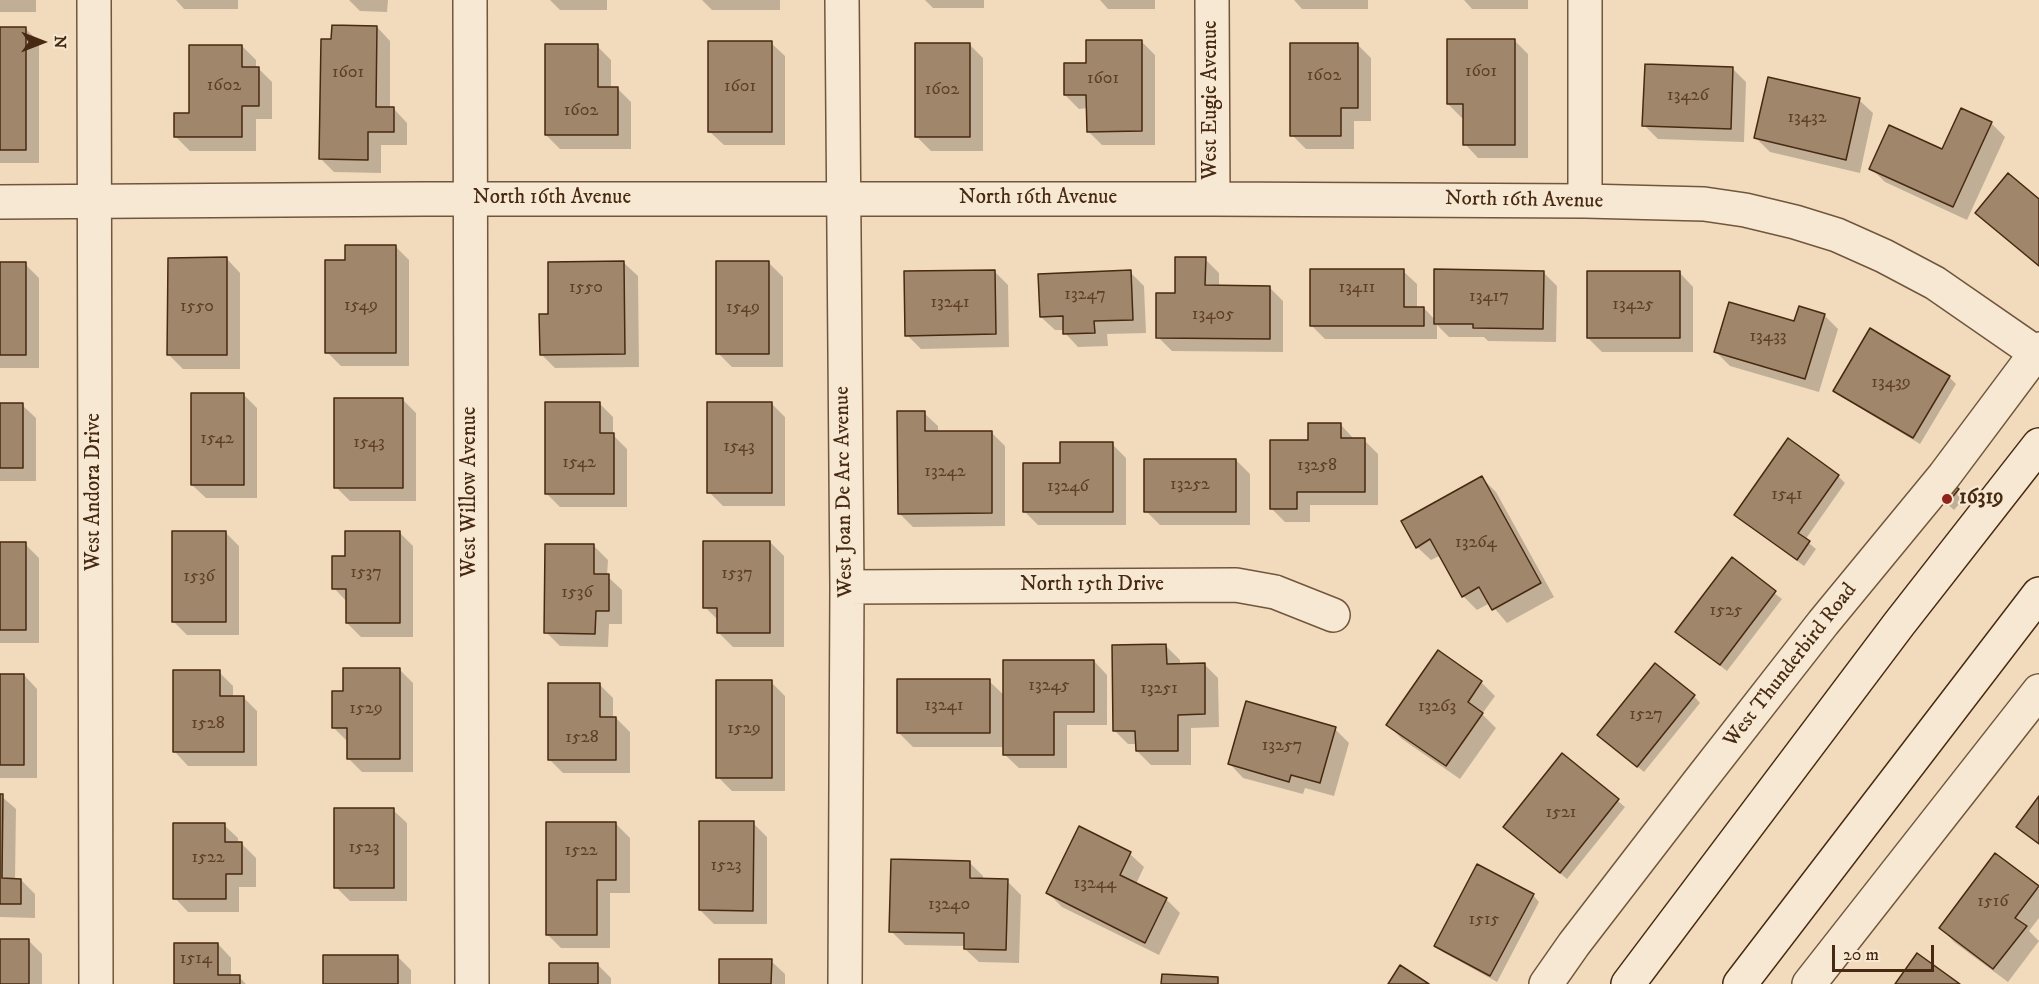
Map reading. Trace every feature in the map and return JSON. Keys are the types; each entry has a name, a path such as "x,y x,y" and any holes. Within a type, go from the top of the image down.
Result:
{"street":[{"name":"West Andora Drive","path":"94,0 96,984"},
{"name":"West Willow Avenue","path":"470,0 472,984"},
{"name":"West Joan De Arc Avenue","path":"842,0 847,587 845,984"},
{"name":"West Eugie Avenue","path":"1212,0 1213,199"},
{"path":"1585,0 1586,201"},
{"name":"North 16th Avenue","path":"0,202 471,199 1213,199 1704,204 1795,222 1837,235 1935,283 2038,352"},
{"name":"West Thunderbird Road","path":"1546,984 1676,811 1816,633 1944,476 2038,352"},
{"path":"1639,980 1899,624 2039,445"},
{"name":"North 15th Drive","path":"847,587 1236,585 1275,592 1333,615"},
{"path":"1740,984 2039,594"},
{"path":"1809,984 2039,691"}],"building":[{"path":"332,25 377,26 376,107 394,107 394,132 368,132 368,160 319,159 321,39 331,39"},
{"path":"0,27 26,27 26,150 0,150"},
{"path":"1447,39 1515,39 1515,145 1463,145 1463,104 1447,104"},
{"path":"1086,40 1142,40 1142,131 1087,132 1086,95 1064,95 1064,63 1086,63"},
{"path":"708,41 772,41 772,132 708,132"},
{"path":"915,43 970,43 970,137 915,137"},
{"path":"1290,43 1358,43 1358,108 1341,108 1341,136 1290,136"},
{"path":"545,44 598,44 598,87 618,87 618,135 545,135"},
{"path":"189,45 242,45 242,67 259,67 259,106 242,106 242,137 174,137 174,113 189,113"},
{"path":"1645,64 1733,67 1731,129 1642,126"},
{"path":"1768,77 1860,98 1846,160 1754,138"},
{"path":"1961,108 1992,122 1953,207 1869,169 1889,125 1942,149"},
{"path":"2008,173 2039,199 2039,266 1975,213"},
{"path":"345,245 396,245 396,353 325,353 325,260 345,260"},
{"path":"227,257 227,355 167,355 168,258"},
{"path":"1175,257 1206,257 1205,285 1270,286 1270,339 1156,338 1156,293 1175,293"},
{"path":"624,261 625,354 540,355 539,314 548,314 548,262"},
{"path":"716,261 769,261 769,354 716,354"},
{"path":"0,262 26,262 26,355 0,355"},
{"path":"1310,269 1404,269 1404,307 1424,307 1424,326 1310,326"},
{"path":"1434,269 1544,271 1543,329 1473,328 1473,324 1434,324"},
{"path":"995,270 996,334 905,336 904,271"},
{"path":"1131,270 1133,320 1094,321 1095,333 1063,334 1063,316 1040,317 1038,274"},
{"path":"1587,271 1680,271 1680,338 1587,338"},
{"path":"1729,302 1794,321 1799,306 1825,314 1805,379 1714,352"},
{"path":"1870,328 1950,376 1913,438 1833,391"},
{"path":"191,393 244,393 244,485 191,485"},
{"path":"334,398 403,398 403,488 334,488"},
{"path":"545,402 600,402 600,433 614,433 614,494 545,494"},
{"path":"707,402 772,402 772,493 707,493"},
{"path":"0,403 23,403 23,468 0,468"},
{"path":"897,411 925,411 925,431 992,431 992,513 898,514"},
{"path":"1308,423 1341,423 1341,438 1365,438 1365,492 1297,492 1297,509 1270,509 1270,440 1308,440"},
{"path":"1788,438 1839,475 1798,533 1810,541 1797,560 1734,515"},
{"path":"1060,442 1113,442 1113,512 1023,512 1023,463 1060,463"},
{"path":"1144,459 1236,459 1236,512 1144,512"},
{"path":"1482,476 1541,583 1492,610 1479,587 1462,597 1430,539 1416,548 1401,521"},
{"path":"1954,485 1959,489 1946,505 1942,501"},
{"path":"172,531 226,531 226,622 172,622"},
{"path":"345,531 400,531 400,623 346,623 346,589 332,589 332,556 345,556"},
{"path":"703,541 770,541 770,633 717,633 717,608 703,608"},
{"path":"0,542 26,542 26,630 0,630"},
{"path":"545,544 594,544 594,574 609,574 609,611 596,611 595,634 544,633"},
{"path":"1732,557 1776,591 1720,665 1675,632"},
{"path":"1166,644 1167,664 1205,663 1205,714 1178,715 1178,751 1136,751 1135,731 1113,731 1112,645"},
{"path":"1438,650 1482,681 1468,702 1483,713 1446,766 1386,725"},
{"path":"1003,660 1094,660 1094,712 1054,712 1054,755 1003,755"},
{"path":"1655,663 1695,695 1637,767 1597,735"},
{"path":"343,668 400,668 400,759 347,759 347,728 332,728 332,691 343,691"},
{"path":"173,670 220,670 220,696 244,696 244,752 173,752"},
{"path":"0,674 24,674 24,765 0,765"},
{"path":"897,679 990,679 990,733 897,733"},
{"path":"716,680 772,680 772,778 716,778"},
{"path":"548,683 600,683 600,717 616,717 616,760 548,760"},
{"path":"1246,701 1336,727 1320,783 1291,775 1289,782 1228,764"},
{"path":"1562,753 1619,799 1560,873 1503,827"},
{"path":"0,794 3,794 2,878 21,879 21,904 0,904"},
{"path":"2039,796 2039,844 2016,827"},
{"path":"334,808 394,808 394,888 334,888"},
{"path":"699,821 754,821 753,911 699,910"},
{"path":"546,822 616,822 616,880 597,880 597,935 546,935"},
{"path":"173,823 225,823 225,842 242,842 242,874 226,874 226,899 173,899"},
{"path":"1079,826 1131,852 1120,875 1167,898 1145,943 1046,893"},
{"path":"1995,853 2039,886 2015,918 2027,926 1993,969 1939,928"},
{"path":"891,859 970,861 970,878 1008,879 1006,950 964,949 964,933 889,932"},
{"path":"1477,864 1534,894 1490,976 1434,946"},
{"path":"0,939 29,939 29,984 0,984"},
{"path":"174,943 218,943 218,975 240,975 240,984 174,984"},
{"path":"1917,953 1960,984 1895,984"},
{"path":"323,955 398,955 398,984 323,984"},
{"path":"719,959 772,959 771,984 719,984"},
{"path":"549,963 598,963 598,984 549,984"},
{"path":"1400,965 1429,984 1388,984"},
{"path":"1162,974 1218,977 1218,984 1161,984"}],"place":[{"name":"16319","path":"1947,499"}]}
